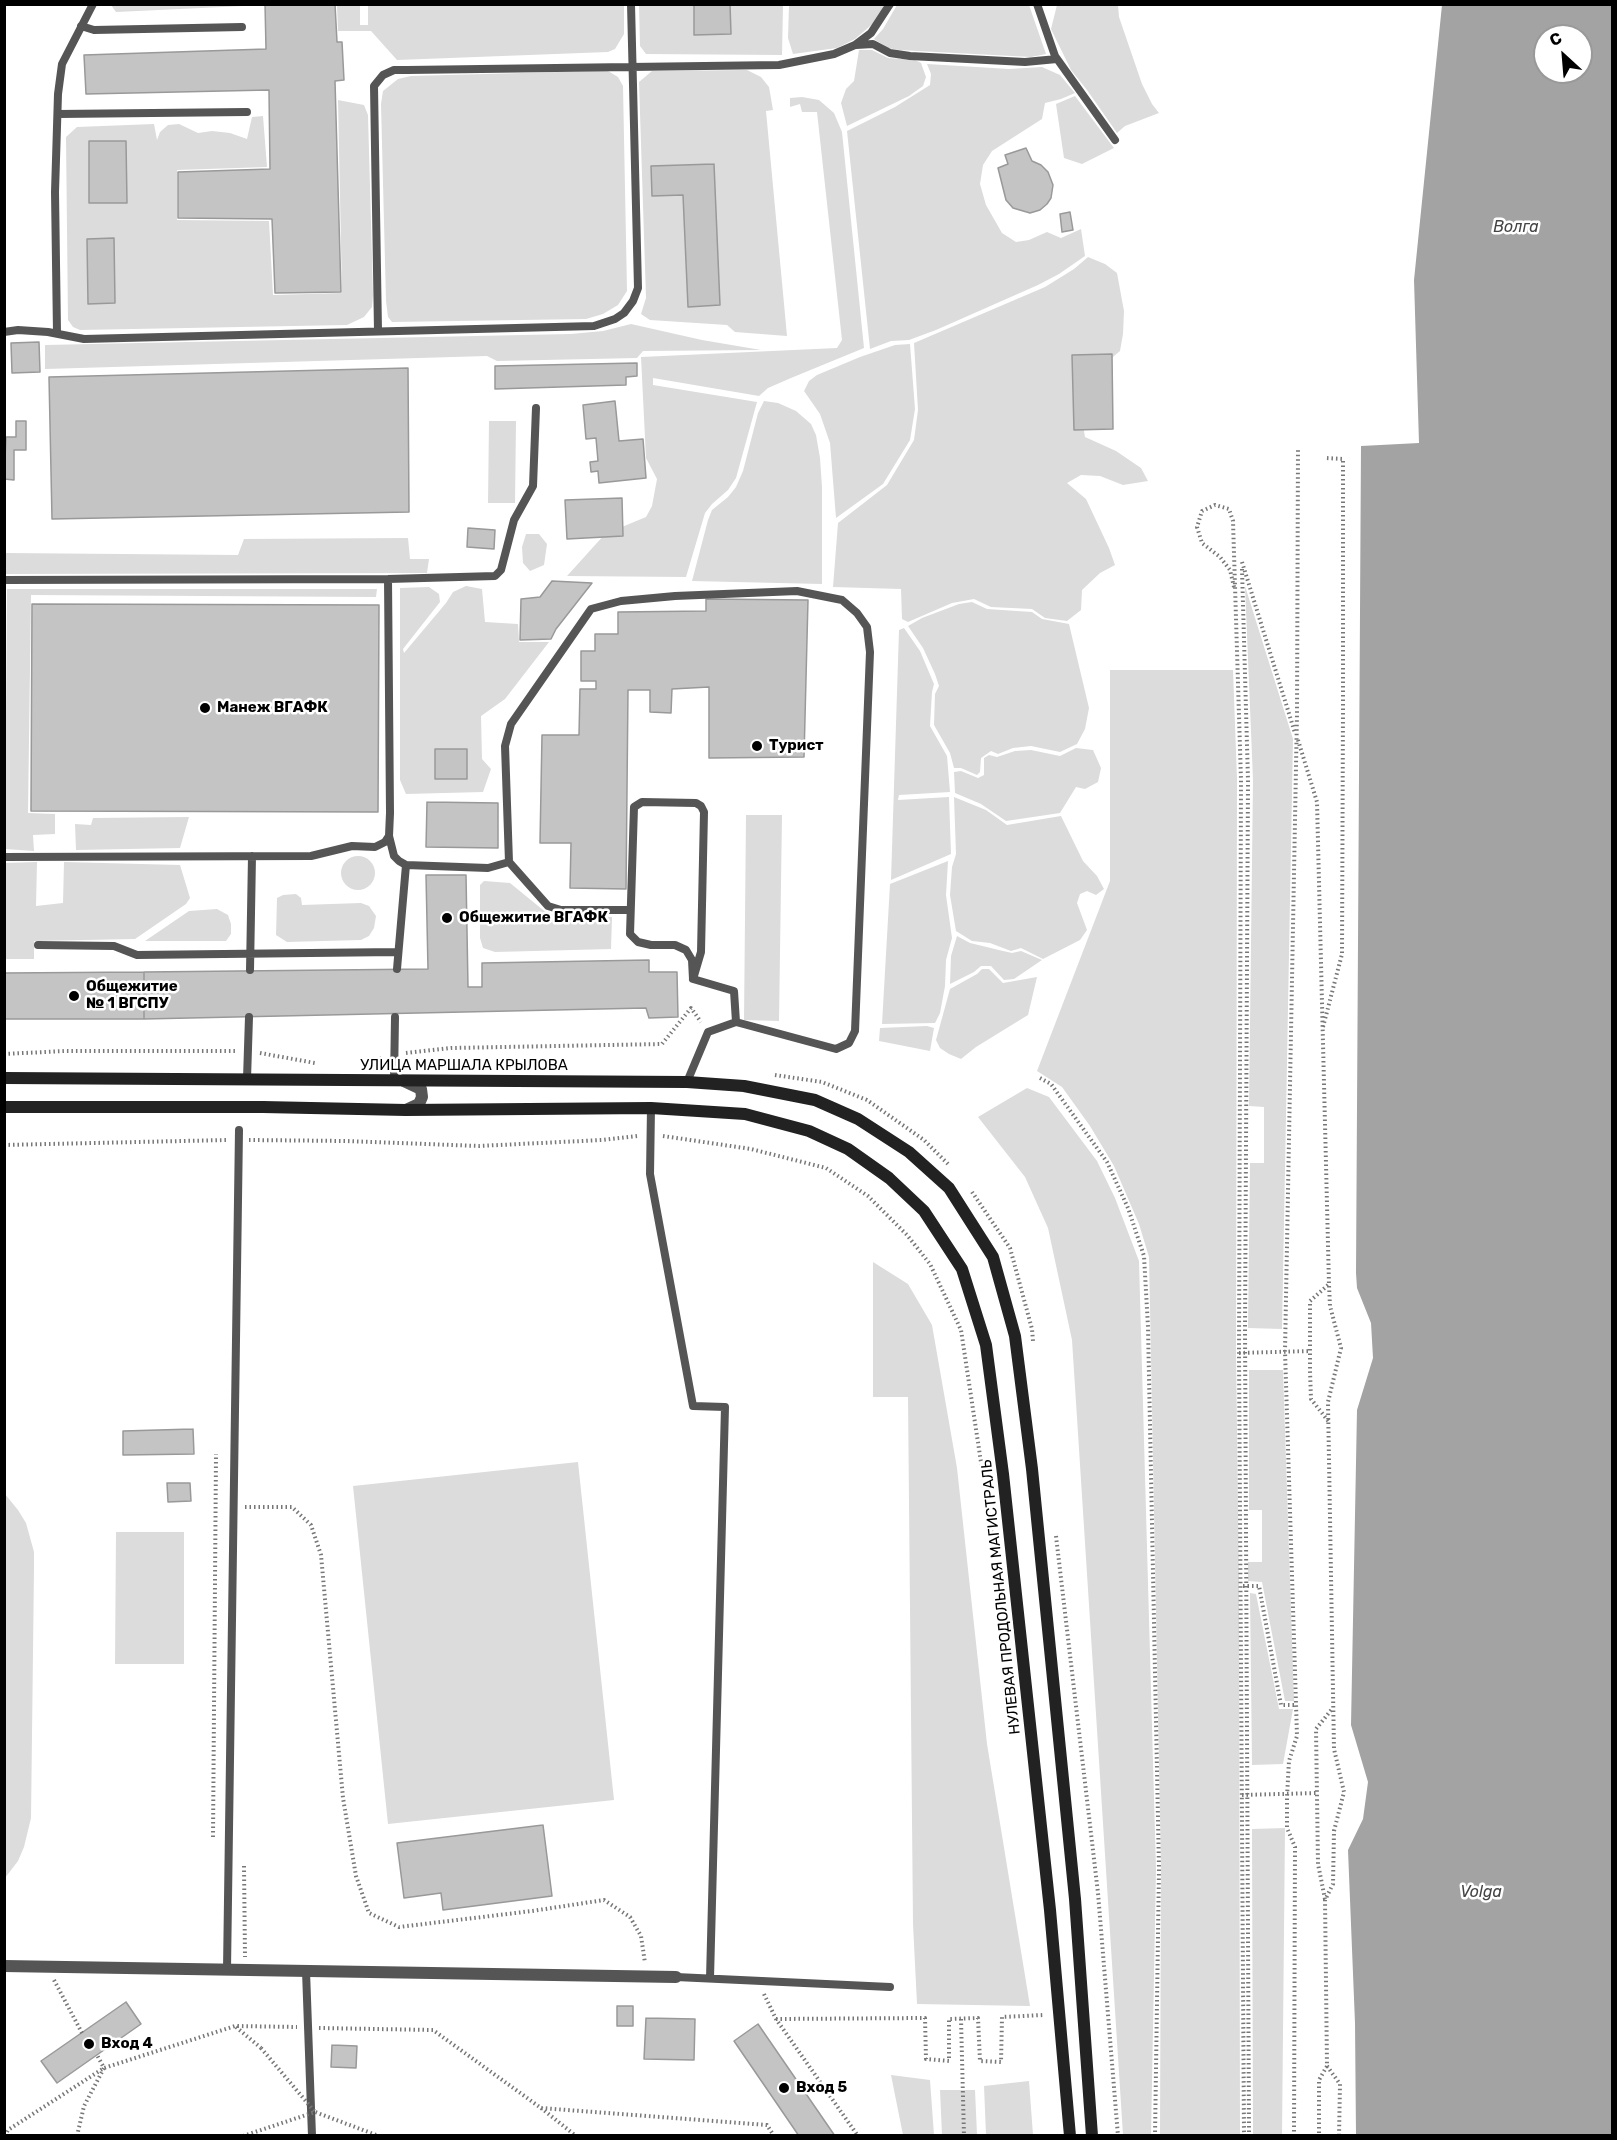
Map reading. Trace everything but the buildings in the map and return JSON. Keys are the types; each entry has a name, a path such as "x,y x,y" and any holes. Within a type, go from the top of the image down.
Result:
{"main road":[{"name":"УЛИЦА МАРШАЛА КРЫЛОВА","path":"4,1078 687,1082 744,1086 815,1100 858,1119 909,1152 949,1188 993,1257 1016,1336 1032,1469 1075,1899 1092,2136"},
{"path":"4,1107 263,1107 406,1110 651,1108"},
{"name":"НУЛЕВАЯ ПРОДОЛЬНАЯ МАГИСТРАЛЬ","path":"651,1108 745,1114 809,1131 849,1149 889,1178 924,1211 962,1269 986,1345 1004,1486 1049,1898 1070,2136"}],"street":[{"path":"399,1081 421,1089 422,1097 419,1104 406,1110"},
{"path":"4,1966 676,1977"}],"lane":[{"path":"57,333 55,192 62,64 93,4"},
{"path":"4,332 18,330 57,333 84,339 605,324 624,313 633,302 638,288 631,4"},
{"path":"378,332 374,86 383,75 394,70 779,65 834,54 855,45 871,33 890,4"},
{"path":"1037,4 1057,59 1115,140"},
{"path":"81,26 94,30 242,27"},
{"path":"855,45 873,44 890,53 910,56 1025,62 1057,59"},
{"path":"58,114 247,112"},
{"path":"4,580 489,578 501,570 513,520 533,486 536,408"},
{"path":"388,579 389,836 394,856 406,864 488,868 508,862"},
{"path":"630,910 561,910 548,906 508,862 505,746 511,724 591,609 621,601 664,597 797,591 842,600 857,613 867,627 870,652 855,1031 849,1043 836,1049 736,1022 708,1032 687,1082"},
{"path":"642,802 696,803 702,806 704,812 701,952 693,979 692,960 686,950 675,945 651,945 638,942 630,934 634,807 642,802"},
{"path":"4,857 311,856 352,846 375,847 385,842 389,836"},
{"path":"250,970 252,856"},
{"path":"397,969 406,864"},
{"path":"38,945 114,946 137,955 398,952"},
{"path":"693,979 734,991 736,1022"},
{"path":"247,1079 249,1017"},
{"path":"395,1017 394,1054 399,1081"},
{"path":"651,1108 650,1174 693,1406 725,1407 710,1978"},
{"path":"227,1969 239,1130"},
{"path":"306,1971 312,2136"},
{"path":"676,1977 890,1987"}],"path":[{"path":"1294,2136 1295,1847 1287,1828 1287,1793 1289,1761 1298,1736 1285,1351 1297,737 1298,448"},
{"path":"1322,1033 1342,954 1343,459 1326,458"},
{"path":"1234,587 1230,570 1220,557 1202,543 1197,526 1202,511 1215,505 1229,509 1233,521 1241,780 1239,1353 1248,1795 1249,2136"},
{"path":"1244,2136 1242,1795 1248,780 1242,562 1317,802 1329,1285 1330,1306 1341,1348 1328,1402 1334,1749 1344,1792 1334,1831 1333,1884 1325,1900"},
{"path":"355,1066 394,1054 451,1048 662,1044 691,1008 708,1032"},
{"path":"4,1054 65,1050 248,1051 324,1065"},
{"path":"1040,1078 1051,1084 1107,1162 1128,1208 1144,1256 1159,1869 1155,2136"},
{"path":"4,1145 239,1140 479,1146 602,1140 649,1134 751,1149 826,1168 868,1196 907,1235 930,1264 961,1330 994,1546"},
{"path":"1329,1285 1310,1301 1311,1400 1329,1422"},
{"path":"1239,1353 1311,1351"},
{"path":"213,1841 216,1454"},
{"path":"242,1507 292,1507 311,1525 321,1555 343,1798 356,1876 369,1913 399,1926 532,1911 604,1900 630,1917 641,1936 647,1976"},
{"path":"1244,1586 1259,1586 1281,1705 1297,1705"},
{"path":"1319,2136 1319,2080 1327,2066 1325,1900 1318,1864 1316,1729 1333,1708"},
{"path":"1242,1795 1317,1793"},
{"path":"46,1966 82,2033"},
{"path":"757,1980 776,2019 858,2136"},
{"path":"1043,2004 1045,2026"},
{"path":"776,2019 925,2018 926,2059 949,2061 949,2019 978,2018 980,2061 1001,2062 1002,2017 1044,2015"},
{"path":"961,2019 964,2136"},
{"path":"235,2026 261,2048 315,2112 379,2136"},
{"path":"5,2136 8,2130 104,2068 235,2026 433,2030 576,2136"},
{"path":"97,2055 104,2068"},
{"path":"1327,2066 1340,2084 1339,2136"},
{"path":"77,2136 84,2106 104,2068"},
{"path":"541,2108 767,2125 774,2136"},
{"path":"243,2136 315,2112"}],"shaded area":[{"path":"265,4 116,12 111,5"},
{"path":"337,5 360,5 360,25 368,25 368,5 624,5 624,34 615,49 608,52 397,60 371,31 338,31"},
{"path":"639,5 783,5 782,55 646,54 640,46"},
{"path":"789,5 884,5 877,20 855,39 837,48 793,54 788,38"},
{"path":"897,5 1029,5 1046,54 1031,57 888,48 874,39 883,29"},
{"path":"1057,5 1118,5 1119,17 1142,84 1159,113 1125,126 1117,133 1071,70 1051,29"},
{"path":"859,50 872,50 888,58 915,60 921,63 926,77 923,86 909,96 847,126 841,103 846,89 854,81"},
{"path":"927,64 1009,69 1042,67 1060,75 1075,93 1045,103 1042,119 992,151 983,165 980,184 986,205 1002,233 1016,242 1029,240 1047,232 1061,238 1081,229 1085,256 1038,285 936,330 909,340 891,341 870,349 847,131 895,107 930,85 931,74"},
{"path":"747,70 761,77 769,87 773,110 766,111 787,336 735,332 727,325 650,320 641,314 646,298 639,82 652,71"},
{"path":"608,71 618,77 623,86 627,291 618,305 603,314 586,319 392,322 388,317 386,301 381,104 383,91 398,79 411,76"},
{"path":"1075,96 1114,148 1082,164 1064,158 1056,104"},
{"path":"802,97 819,100 834,113 842,132 864,348 768,388 759,396 653,378 653,385 757,402 736,478 728,490 705,513 686,577 567,576 605,534 646,517 652,506 657,479 646,458 641,357 837,348 842,340 817,112 802,112 800,104 790,107 790,98"},
{"path":"338,100 364,105 368,115 373,295 372,307 364,317 347,325 80,330 73,327 68,320 66,137 77,127 154,124 157,140 160,132 168,125 179,124 198,133 212,131 230,133 247,139 252,117 263,116 267,167 177,170 177,220 269,221 273,295 342,293"},
{"path":"1088,257 1105,264 1117,273 1124,311 1120,351 1101,367 1081,413 1085,437 1116,451 1141,468 1148,481 1123,485 1100,476 1081,475 1067,483 1086,499 1115,565 1100,573 1082,590 1081,610 1067,621 1045,618 1032,609 991,607 974,599 952,603 908,622 902,619 901,589 833,587 838,523 887,485 914,440 918,410 914,343 1045,287 1074,269"},
{"path":"631,324 761,350 643,351 637,358 497,361 487,356 45,369 45,345 571,334 603,331"},
{"path":"910,344 915,409 910,440 883,484 836,518 830,443 820,414 804,391 809,381 817,375 895,345"},
{"path":"764,401 778,403 796,411 811,424 816,435 822,487 822,584 692,581 712,510 736,487 743,471 758,413"},
{"path":"489,421 516,421 515,503 488,503"},
{"path":"526,534 539,534 547,544 544,565 530,571 523,563 522,547"},
{"path":"408,538 410,559 429,559 427,573 5,574 5,553 238,555 244,539"},
{"path":"466,586 482,589 485,622 518,624 519,642 549,642 505,699 481,716 482,759 491,769 483,792 406,794 400,780 400,588 429,587 439,594 440,602 403,649 404,653 453,592"},
{"path":"1245,586 1293,739 1282,1329 1248,1328 1250,1163 1264,1163 1264,1107 1249,1106 1253,780"},
{"path":"7,589 377,589 376,597 31,595 28,813 55,814 55,834 33,835 34,851 5,849"},
{"path":"972,602 987,609 1032,612 1042,619 1069,624 1089,708 1085,729 1077,744 1060,752 1031,746 1013,748 998,754 991,751 981,758 980,772 977,775 961,768 954,768 950,753 934,725 935,694 939,686 923,648 908,626 922,618 959,604"},
{"path":"904,628 920,651 934,684 930,726 947,756 950,792 899,795 898,800 949,797 951,854 891,880 899,630"},
{"path":"1110,670 1233,670 1237,779 1236,1351 1240,2135 1160,2135 1161,1868 1149,1257 1139,1224 1114,1166 1090,1126 1062,1087 1037,1071 1110,881"},
{"path":"1076,748 1093,750 1101,768 1098,782 1085,789 1076,787 1060,813 1006,821 981,804 955,793 954,772 961,771 978,778 984,775 984,758 989,755 997,757 1015,751 1031,750 1060,756"},
{"path":"954,797 986,810 1007,825 1061,816 1083,861 1097,876 1104,889 1096,895 1087,891 1080,894 1077,903 1087,930 1080,940 1043,959 1021,948 1011,951 990,943 972,941 956,931 950,895 952,867 956,854"},
{"path":"746,815 782,815 779,1021 744,1020"},
{"path":"189,817 180,848 76,850 75,824 91,825 93,818"},
{"path":"358,856 370,861 375,873 370,885 358,890 346,885 341,873 346,861"},
{"path":"948,861 946,895 952,938 946,960 945,986 940,1013 935,1023 882,1024 890,884"},
{"path":"37,862 36,906 63,903 64,862 180,865 190,898 186,904 135,939 34,941 34,959 5,959 5,863"},
{"path":"484,881 510,883 548,914 612,917 611,949 495,952 483,948 480,938 480,885"},
{"path":"296,894 301,898 302,905 361,903 369,906 376,916 374,928 369,936 361,940 287,942 276,935 277,898"},
{"path":"217,909 228,915 231,924 231,934 226,941 145,941 189,911"},
{"path":"957,936 970,943 1012,953 1021,951 1042,960 1014,979 1004,980 991,966 981,966 950,984 951,956"},
{"path":"982,969 989,969 1003,983 1037,977 1028,1015 961,1059 940,1048 936,1040 950,989"},
{"path":"927,1026 934,1028 930,1051 879,1041 880,1028"},
{"path":"1027,1088 1049,1097 1097,1161 1115,1198 1139,1261 1156,1869 1151,2135 1123,2135 1072,1340 1048,1228 1025,1177 978,1117"},
{"path":"873,1262 908,1284 932,1325 957,1468 987,1744 1030,2006 917,2004 913,1924 908,1397 873,1397"},
{"path":"1249,1370 1283,1370 1294,1701 1285,1701 1262,1582 1248,1581 1248,1562 1262,1562 1262,1510 1249,1510"},
{"path":"578,1462 614,1800 388,1824 353,1486"},
{"path":"5,1494 26,1523 34,1552 34,1568 31,1818 18,1861 5,1878"},
{"path":"116,1532 184,1532 184,1664 115,1664"},
{"path":"1250,1593 1256,1594 1279,1709 1293,1709 1283,1764 1252,1765"},
{"path":"1285,1828 1282,2135 1253,2135 1252,1829"},
{"path":"891,2075 930,2080 934,2135 903,2135"},
{"path":"1029,2081 1033,2135 986,2135 984,2086"},
{"path":"940,2090 975,2090 977,2135 942,2135"}],"water":[{"name":"Volga","path":"1442,5 1612,5 1612,2135 1356,2135 1355,2023 1348,1850 1363,1819 1368,1782 1351,1725 1357,1410 1373,1358 1371,1323 1357,1288 1356,1273 1361,446 1419,443 1414,280"}],"place":[{"name":"Манеж ВГАФК","path":"205,708"},
{"name":"Турист","path":"757,746"},
{"name":"Общежитие ВГАФК","path":"447,918"},
{"name":"Общежитие № 1 ВГСПУ","path":"74,996"},
{"name":"Вход 4","path":"89,2044"},
{"name":"Вход 5","path":"784,2088"}],"water label":[{"name":"Волга","path":"1516,227"}]}
